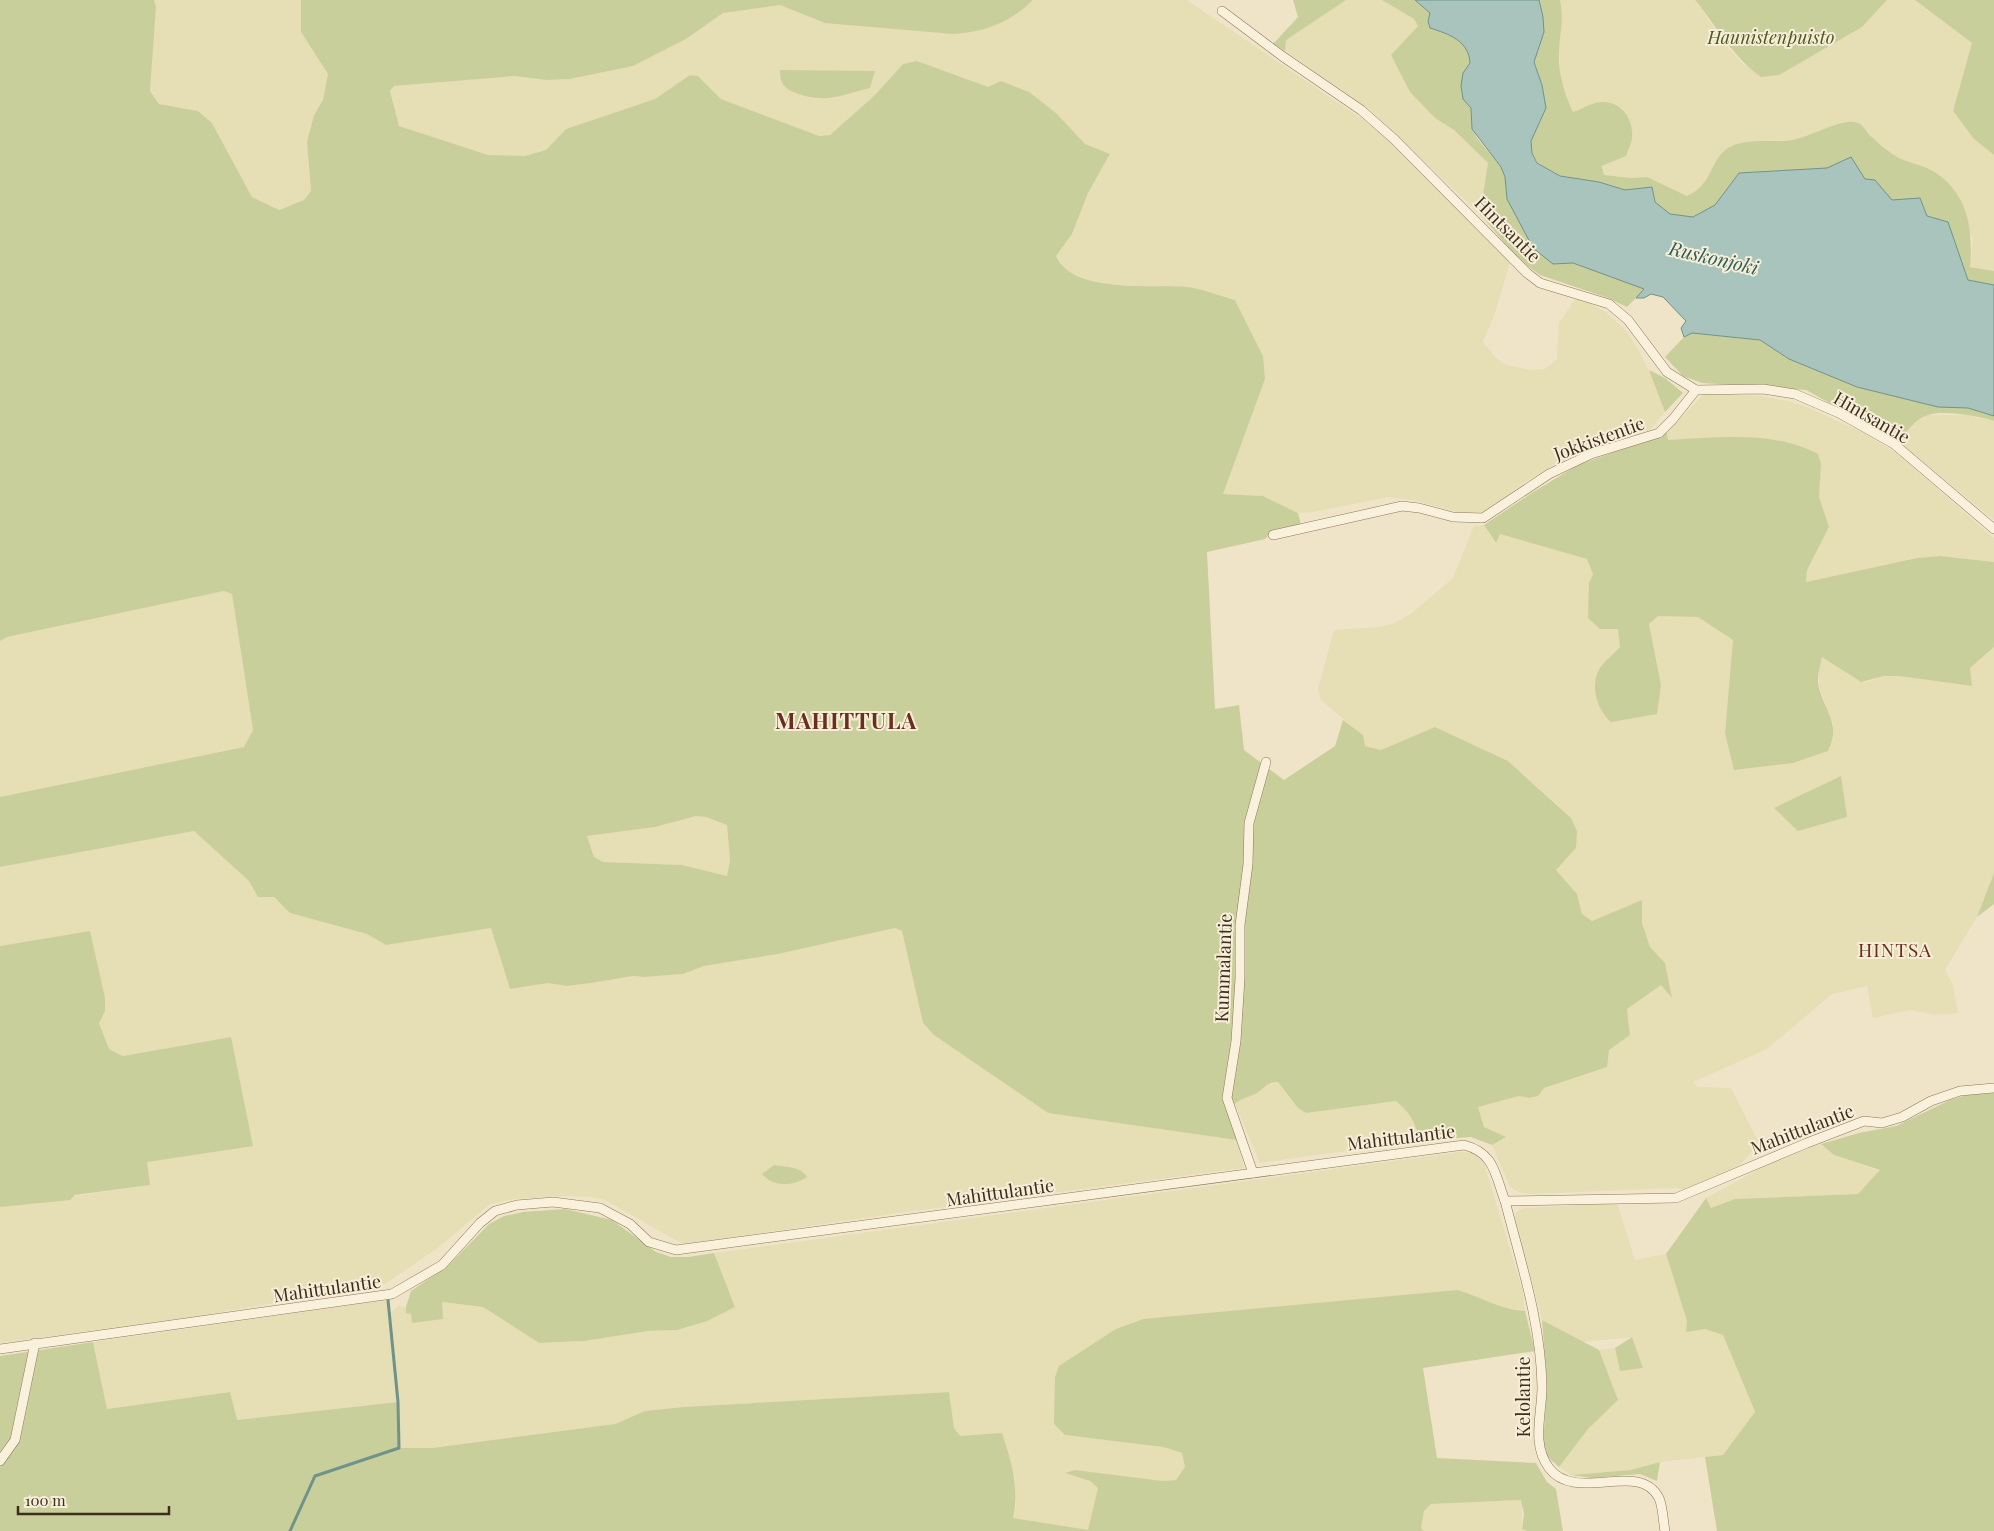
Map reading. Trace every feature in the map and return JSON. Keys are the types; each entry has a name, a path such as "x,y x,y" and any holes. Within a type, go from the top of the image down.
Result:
{"street":[{"name":"Hintsantie","path":"1222,11 1368,116 1527,273 1540,283 1609,304 1628,320 1667,372 1696,390 1763,389 1795,394 1839,413 1894,444 1994,529"},
{"name":"Jokkistentie","path":"1273,535 1402,506 1419,508 1453,517 1483,518 1549,474 1592,454 1658,433 1673,419 1696,390"},
{"name":"Kummalantie","path":"1253,1173 1227,1098 1236,1041 1240,978 1240,925 1248,864 1249,823 1266,762"},
{"name":"Mahittulantie","path":"0,1348 392,1294 442,1265 480,1223 495,1211 517,1205 553,1202 600,1208 630,1224 649,1242 676,1250 1464,1144 1478,1148 1490,1161 1505,1201 1676,1198 1864,1121 1882,1123 1902,1117 1931,1101 1960,1091 1994,1088"},
{"name":"Kelolantie","path":"1505,1201 1533,1306 1538,1338 1542,1388 1538,1434 1540,1453 1550,1469 1564,1481 1583,1484 1632,1480 1653,1489 1660,1499 1665,1531"},
{"path":"0,1461 15,1440 35,1343"}],"shaded area":[{"path":"154,0 301,0 301,32 328,74 323,100 314,115 307,142 311,191 304,200 278,210 252,197 212,123 198,111 159,104 150,91 156,7"},
{"path":"1033,0 1187,0 1362,119 1389,141 1510,262 1495,313 1483,342 1496,358 1506,365 1531,370 1545,369 1557,359 1559,323 1577,296 1606,312 1626,331 1638,349 1657,387 1665,412 1650,430 1606,439 1555,464 1523,483 1486,513 1458,512 1416,501 1388,497 1314,512 1298,513 1263,496 1223,494 1265,379 1263,356 1235,300 1188,288 1100,284 1071,273 1060,265 1056,256 1072,234 1088,193 1110,155 1085,144 1056,113 917,61 903,64 875,95 830,135 819,136 721,99 698,76 690,75 655,99 566,129 546,150 525,156 488,155 399,126 390,91 394,86 515,76 546,80 570,79 633,66 686,39 723,13 757,7 780,5 825,23 1024,9"},
{"path":"1346,0 1382,0 1414,19 1418,26 1391,55 1411,92 1435,118 1454,130 1488,163 1480,214 1371,111 1285,51 1286,40"},
{"path":"1560,0 1695,0 1727,46 1745,66 1862,27 1887,0 1915,0 1972,43 1953,111 1974,139 1994,155 1994,271 1970,267 1973,239 1935,173 1896,156 1872,138 1864,126 1844,122 1820,133 1792,140 1745,142 1719,158 1706,182 1698,191 1687,196 1647,177 1631,178 1604,175 1596,103 1573,113 1561,81 1559,52 1562,8"},
{"path":"1704,394 1761,396 1788,401 1807,407 1864,433 1896,453 1994,538 1994,562 1940,556 1917,558 1806,582 1807,570 1829,527 1819,497 1821,464 1779,440 1715,438 1668,440 1667,433"},
{"path":"1928,415 1965,415 1994,421 1994,520 1898,441 1916,422"},
{"path":"1484,525 1495,543 1500,534 1587,559 1593,574 1589,583 1600,629 1618,628 1621,647 1602,665 1611,722 1625,718 1661,685 1649,624 1658,616 1698,617 1733,640 1725,733 1833,725 1819,686 1819,670 1822,656 1857,680 1866,682 1884,676 1899,676 1971,686 1970,668 1994,647 1994,873 1977,917 1945,970 1953,985 1958,1013 1935,1015 1910,1010 1873,1018 1867,986 1832,994 1767,1049 1693,1082 1698,1087 1731,1088 1759,1143 1741,1164 1701,1186 1688,1190 1676,1188 1529,1194 1518,1192 1510,1187 1492,1145 1505,1138 1484,1127 1478,1107 1519,1096 1529,1098 1538,1096 1544,1088 1566,1080 1630,1035 1627,1009 1661,985 1671,997 1665,963 1650,947 1642,923 1642,901 1591,921 1582,914 1577,894 1556,870 1559,806 1508,761 1435,727 1381,750 1365,746 1362,735 1321,700 1318,689 1334,630 1380,627 1395,623 1412,613 1453,578 1474,526"},
{"path":"224,591 232,594 253,730 244,747 0,797 0,641 7,637"},
{"path":"696,816 706,817 727,825 730,860 727,876 682,865 603,862 594,857 587,836 655,827"},
{"path":"194,831 249,881 258,897 274,897 290,913 367,934 386,945 491,927 510,989 548,983 567,986 633,976 683,974 704,966 778,954 895,928 902,931 923,1023 934,1035 1048,1113 1237,1140 1244,1168 900,1213 683,1244 605,1200 591,1197 563,1196 513,1199 489,1205 435,1250 385,1284 198,1316 0,1343 0,1207 150,1185 147,1162 231,1037 123,1056 109,1049 99,1022 105,1011 90,931 0,946 0,867"},
{"path":"1279,1082 1298,1108 1306,1113 1396,1101 1409,1112 1416,1124 1419,1141 1260,1163 1235,1104 1240,1099 1256,1094 1260,1088"},
{"path":"1821,1144 1834,1155 1880,1171 1858,1194 1735,1199 1711,1209 1706,1198 1779,1158"},
{"path":"1460,1152 1473,1153 1484,1163 1523,1292 1525,1311 1490,1305 1473,1295 1457,1290 1134,1321 1056,1400 1055,1424 1066,1435 1163,1447 1182,1453 1185,1467 1177,1480 1163,1481 1075,1470 1066,1473 1090,1481 1098,1488 1089,1531 1013,1518 1016,1505 1015,1476 960,1437 954,1428 948,1392 683,1407 645,1411 616,1424 432,1448 399,1448 398,1402 236,1420 230,1392 107,1409 93,1342 388,1300 389,1314 398,1306 406,1307 406,1313 411,1314 412,1323 441,1302 483,1307 539,1343 585,1341 648,1331 677,1330 735,1307 714,1253"},
{"path":"1617,1203 1635,1260 1666,1254 1687,1321 1723,1335 1755,1413 1723,1455 1660,1462 1631,1470 1571,1475 1559,1467 1588,1429 1618,1400 1599,1350 1615,1348 1620,1371 1643,1368 1632,1337 1583,1342 1542,1320 1515,1220 1516,1212 1525,1208"},
{"path":"1522,1500 1522,1529 1527,1531 1424,1531 1421,1528 1424,1511 1431,1504"}],"green space":[{"path":"0,0 154,0 156,7 150,91 159,104 198,111 212,123 252,197 279,210 304,200 311,191 307,142 314,115 323,100 328,74 301,32 301,0 1033,0 1015,15 996,25 975,31 953,34 825,23 780,5 723,13 686,39 633,66 570,79 546,80 515,76 394,86 390,91 399,126 488,155 525,156 546,150 566,129 655,99 690,75 698,76 721,99 819,136 830,135 875,95 903,64 917,61 988,87 1001,81 1029,92 1056,113 1085,144 1110,154 1088,193 1072,234 1056,256 1065,268 1078,276 1096,282 1115,285 1187,287 1235,300 1263,356 1265,379 1223,494 1263,496 1298,513 1301,525 1272,532 1265,539 1207,552 1215,709 1239,705 1244,750 1284,780 1335,746 1343,720 1363,735 1365,746 1381,750 1435,727 1508,761 1571,818 1577,831 1576,848 1556,870 1577,894 1582,914 1592,921 1642,900 1642,923 1650,947 1665,963 1672,998 1661,985 1627,1009 1630,1035 1609,1050 1607,1067 1544,1088 1538,1096 1529,1098 1519,1096 1478,1107 1484,1127 1506,1137 1492,1145 1471,1137 1419,1141 1412,1118 1396,1101 1306,1113 1298,1108 1278,1082 1267,1085 1257,1093 1241,1099 1235,1104 1227,1098 1237,1140 1048,1113 934,1035 923,1023 902,931 895,928 778,954 704,966 683,974 633,976 567,986 548,983 510,989 491,928 386,945 367,934 290,913 274,897 258,897 249,881 194,831 0,867 0,797 244,747 253,730 232,594 224,591 7,637 0,641","holes":["696,816 706,817 727,825 730,860 727,876 682,865 603,862 594,857 587,836 655,827"]},
{"path":"1293,0 1346,0 1286,40 1285,51 1273,44 1298,17"},
{"path":"1382,0 1415,0 1430,13 1428,21 1430,28 1451,36 1466,49 1470,63 1463,73 1463,99 1471,108 1472,129 1477,138 1501,167 1505,177 1507,199 1553,264 1573,263 1645,289 1627,307 1608,298 1540,275 1519,260 1480,214 1488,163 1454,130 1435,118 1410,92 1391,55 1418,26 1414,19"},
{"path":"1539,0 1560,0 1562,19 1559,51 1560,67 1564,90 1573,112 1595,103 1610,103 1622,110 1630,122 1632,139 1626,156 1602,166 1604,175 1631,178 1647,177 1687,196 1702,186 1717,159 1728,148 1751,141 1792,140 1847,122 1857,123 1894,155 1931,170 1947,182 1956,192 1967,215 1971,240 1970,267 1994,271 1994,285 1968,280 1948,222 1927,216 1920,198 1892,201 1875,180 1865,179 1851,158 1827,168 1739,173 1715,205 1693,217 1670,215 1655,202 1652,187 1625,190 1599,182 1560,176 1538,163 1532,153 1531,141 1545,108 1542,85 1534,62 1544,32"},
{"name":"Haunistenpuisto","path":"1695,0 1887,0 1862,27 1779,75 1761,77 1733,51"},
{"path":"1915,0 1994,0 1994,155 1974,139 1953,111 1972,43"},
{"path":"780,70 875,71 870,88 842,96 815,98 788,89 782,82"},
{"path":"1692,333 1760,340 1790,359 1857,387 1938,407 1968,408 1994,416 1994,421 1951,413 1928,415 1915,423 1898,441 1806,390 1702,383 1683,376 1665,357 1684,337"},
{"path":"1649,370 1665,378 1683,393 1665,412"},
{"path":"1667,433 1668,440 1725,437 1764,438 1801,446 1818,454 1821,464 1819,497 1829,527 1807,570 1806,582 1917,558 1940,556 1994,562 1994,647 1970,668 1972,686 1899,676 1884,676 1861,682 1822,657 1818,684 1833,726 1832,742 1828,751 1793,763 1734,770 1725,733 1733,640 1698,617 1658,616 1649,624 1661,685 1657,714 1611,722 1601,710 1595,687 1598,671 1620,647 1618,629 1600,629 1588,618 1589,583 1593,574 1587,559 1500,534 1496,543 1484,525 1578,465"},
{"path":"1841,776 1847,817 1798,831 1774,808"},
{"path":"1994,873 1994,904 1977,917"},
{"path":"90,931 105,998 105,1011 99,1023 109,1049 123,1056 231,1037 253,1146 147,1162 150,1185 75,1195 70,1200 0,1207 0,946"},
{"path":"1994,1093 1994,1531 1717,1531 1705,1457 1723,1455 1755,1412 1723,1335 1705,1329 1686,1332 1687,1321 1666,1254 1706,1198 1711,1208 1735,1199 1858,1194 1880,1170 1834,1155 1821,1144 1859,1133 1896,1126 1950,1100 1970,1094"},
{"path":"774,1165 797,1169 807,1177 790,1184 772,1182 762,1174"},
{"path":"565,1209 612,1220 656,1252 671,1257 688,1257 714,1253 735,1307 707,1321 677,1330 648,1331 584,1341 539,1343 483,1307 442,1302 443,1319 412,1323 411,1314 406,1313 411,1291 448,1266 489,1224 504,1216 523,1212"},
{"path":"1457,1290 1498,1305 1525,1311 1535,1351 1423,1368 1437,1458 1536,1463 1547,1482 1556,1489 1563,1531 1527,1531 1522,1529 1524,1514 1521,1500 1431,1504 1424,1511 1421,1528 1424,1531 0,1531 0,1356 93,1342 107,1409 230,1392 237,1420 398,1402 399,1448 432,1448 615,1424 645,1411 683,1407 949,1392 954,1428 960,1436 1002,1433 1014,1475 1016,1496 1013,1518 1088,1530 1098,1488 1090,1481 1065,1473 1075,1470 1163,1481 1176,1480 1185,1467 1182,1453 1163,1447 1065,1435 1054,1424 1055,1377 1059,1366 1116,1329 1143,1319"},
{"path":"1542,1320 1599,1350 1618,1400 1588,1429 1559,1467 1548,1457 1543,1445 1547,1382"},
{"path":"1632,1337 1643,1368 1620,1371 1615,1348"},
{"path":"1660,1462 1657,1481 1640,1474 1591,1478 1571,1475 1631,1470"}],"water":[{"name":"Ruskonjoki","path":"1415,0 1539,0 1544,32 1534,62 1542,85 1546,108 1531,141 1532,153 1537,163 1560,176 1599,182 1625,190 1652,187 1655,202 1670,214 1693,217 1715,205 1739,173 1827,168 1851,157 1865,179 1875,180 1892,200 1920,198 1927,216 1948,222 1968,280 1994,285 1994,416 1968,408 1938,407 1857,387 1789,359 1760,340 1692,333 1684,337 1681,328 1686,321 1663,297 1651,294 1644,298 1636,298 1644,289 1573,263 1553,264 1533,248 1507,199 1505,177 1501,167 1472,129 1471,108 1463,99 1461,86 1463,73 1470,63 1466,49 1451,36 1430,28 1428,21 1430,13"}],"waterway":[{"path":"290,1531 315,1476 399,1448 398,1402 388,1300"}],"district":[{"name":"MAHITTULA","path":"846,720"},
{"name":"HINTSA","path":"1895,949"}]}
